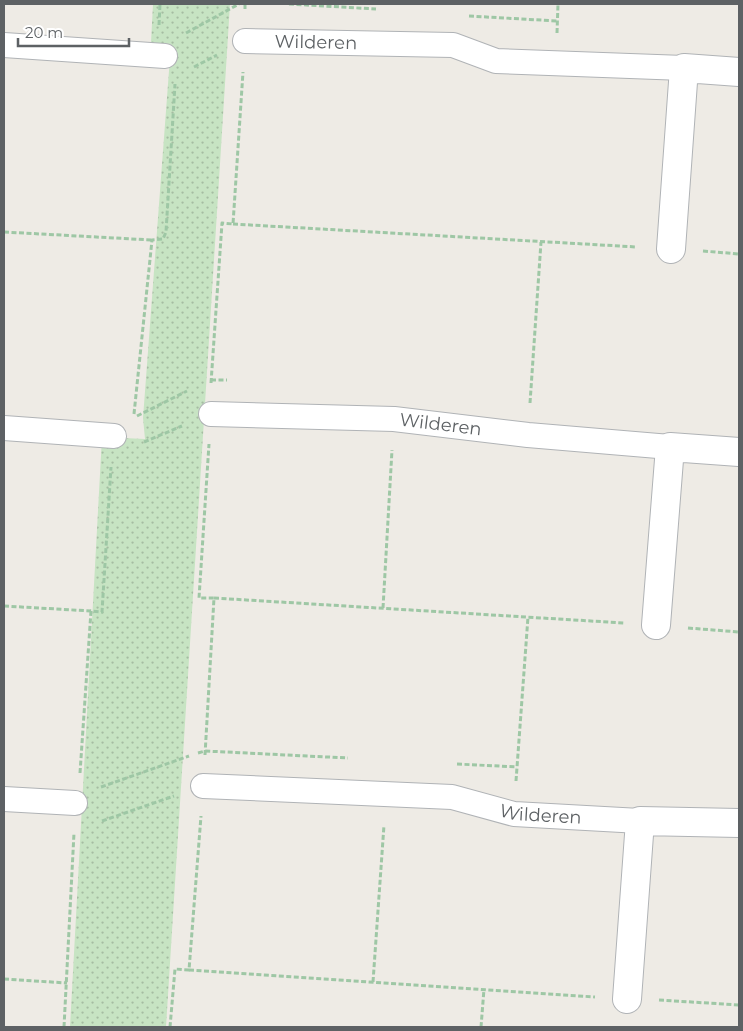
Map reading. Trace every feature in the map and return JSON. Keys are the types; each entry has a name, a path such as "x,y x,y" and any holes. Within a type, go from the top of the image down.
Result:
{"street":[{"name":"Wilderen","path":"245,41 453,45 496,61 684,68 739,72"},
{"path":"4,46 165,51"},
{"path":"671,249 684,68"},
{"name":"Wilderen","path":"212,414 394,419 528,435 739,452"},
{"path":"4,428 114,436"},
{"path":"656,625 670,447"},
{"name":"Wilderen","path":"203,786 452,796 514,814 739,824"},
{"path":"4,799 77,799"},
{"path":"627,999 640,820"}],"path":[{"path":"4,232 152,240 163,238 166,232 176,77 158,33 160,4"},
{"path":"165,51 239,4"},
{"path":"233,224 245,41 245,4"},
{"path":"176,77 245,41"},
{"path":"739,254 222,223 211,380 212,414 199,598 656,625 739,632"},
{"path":"152,240 134,418 194,388"},
{"path":"528,435 541,242"},
{"path":"203,384 211,380"},
{"path":"139,445 212,414"},
{"path":"4,606 102,612 111,456 114,436"},
{"path":"189,970 203,786 214,598"},
{"path":"64,1027 77,799 91,612"},
{"path":"514,814 528,617"},
{"path":"77,799 205,750"},
{"path":"102,821 203,786"},
{"path":"373,982 386,794"},
{"path":"170,1027 175,969 739,1005"},
{"path":"4,979 66,983"},
{"path":"481,1027 484,989"}],"green space":[{"path":"153,4 230,4 166,1027 70,1027 102,437 145,439 143,418 171,44 151,43"}]}
